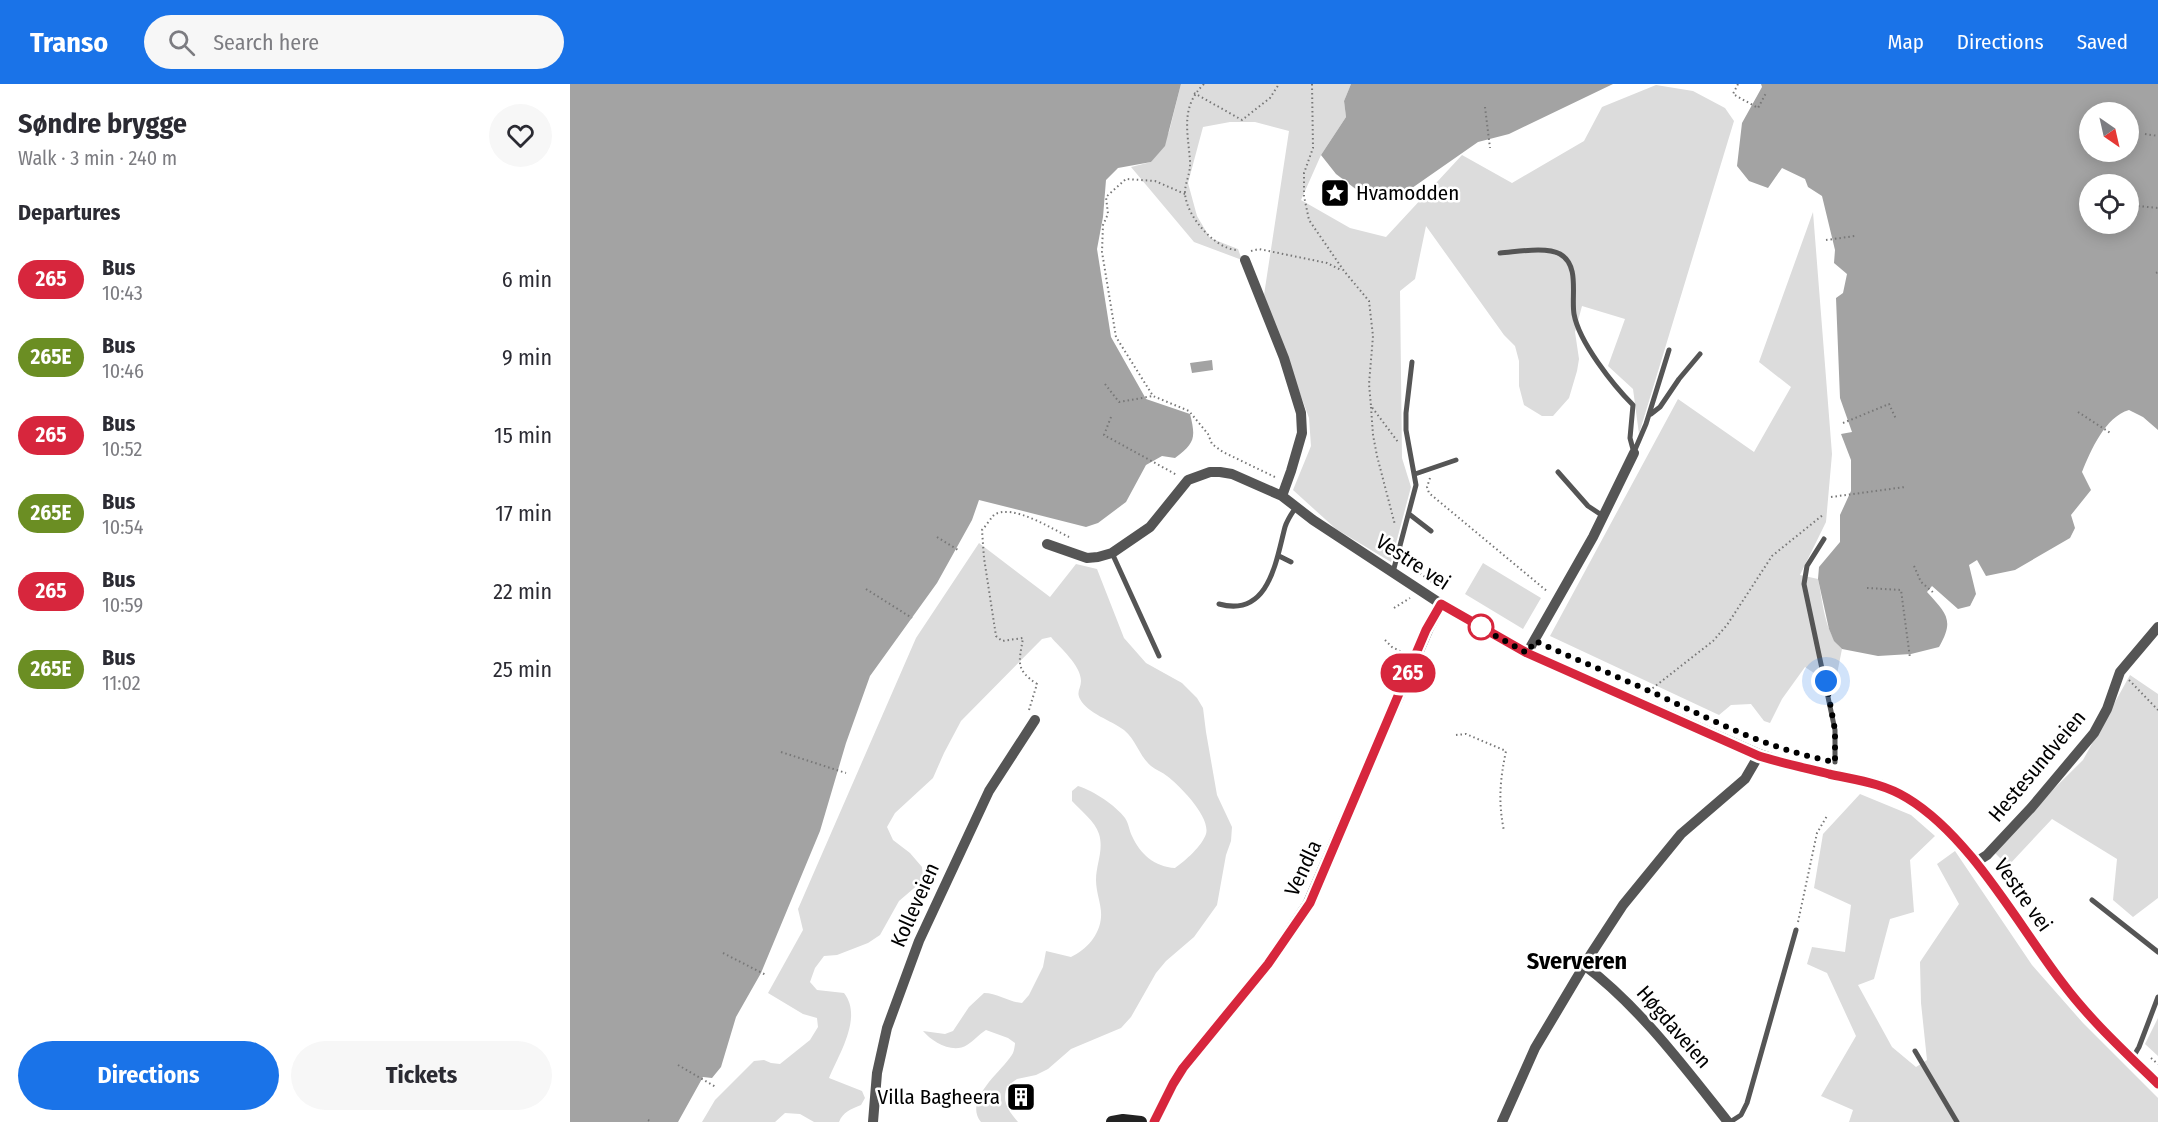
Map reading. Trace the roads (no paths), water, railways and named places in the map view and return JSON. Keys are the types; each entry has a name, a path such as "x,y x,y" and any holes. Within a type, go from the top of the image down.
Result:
{"street":[{"path":"1244,254 1284,358 1301,413 1302,433 1282,496"},
{"path":"1527,653 1603,516 1634,453"},
{"name":"Vestre vei","path":"1112,553 1150,527 1188,480 1210,472 1232,474 1282,496 1441,604 1527,653 1759,756 1855,778 1888,788 1908,798 1949,831 1976,862 2062,983 2103,1031 2158,1084"},
{"path":"1047,544 1087,558 1098,558 1112,553"},
{"name":"Vendla","path":"1154,1122 1183,1068 1268,964 1310,903 1426,630 1441,604"},
{"name":"Hestesundveien","path":"1976,862 1987,855 2031,808 2094,733 2107,710 2120,672 2158,627"},
{"name":"Kolleveien","path":"873,1122 877,1073 887,1028 919,941 989,791 1035,720"},
{"path":"1502,1122 1535,1048 1623,905 1654,864 1696,819 1744,779 1759,756"},
{"name":"Høgdaveien","path":"1584,965 1605,980 1633,1010 1729,1122"},
{"path":"1112,1122 1123,1120 1141,1122"}],"lane":[{"path":"1500,253 1537,250 1560,254 1570,265 1576,324 1606,375 1633,405 1630,438 1634,453"},
{"path":"1634,453 1670,350"},
{"path":"1649,415 1659,407 1700,354"},
{"path":"1393,572 1416,485 1408,449 1406,413 1412,362"},
{"path":"1415,474 1456,459"},
{"path":"1558,472 1588,506 1603,516"},
{"path":"1219,604 1243,605 1255,598 1266,587 1279,556 1286,525 1296,507"},
{"path":"1409,514 1431,531"},
{"path":"1824,538 1808,566 1804,584 1835,730 1835,762"},
{"path":"1112,553 1159,656"},
{"path":"1279,556 1291,562"},
{"path":"2092,900 2158,952"},
{"path":"1729,1122 1741,1115 1747,1102 1796,930"},
{"path":"2132,1059 2139,1047 2158,997"},
{"path":"1915,1051 1957,1122"}],"place":[{"name":"Hvamodden","path":"1335,193"},
{"name":"Villa Bagheera","path":"1021,1097"}],"district":[{"name":"Sververen","path":"1577,961"}]}
